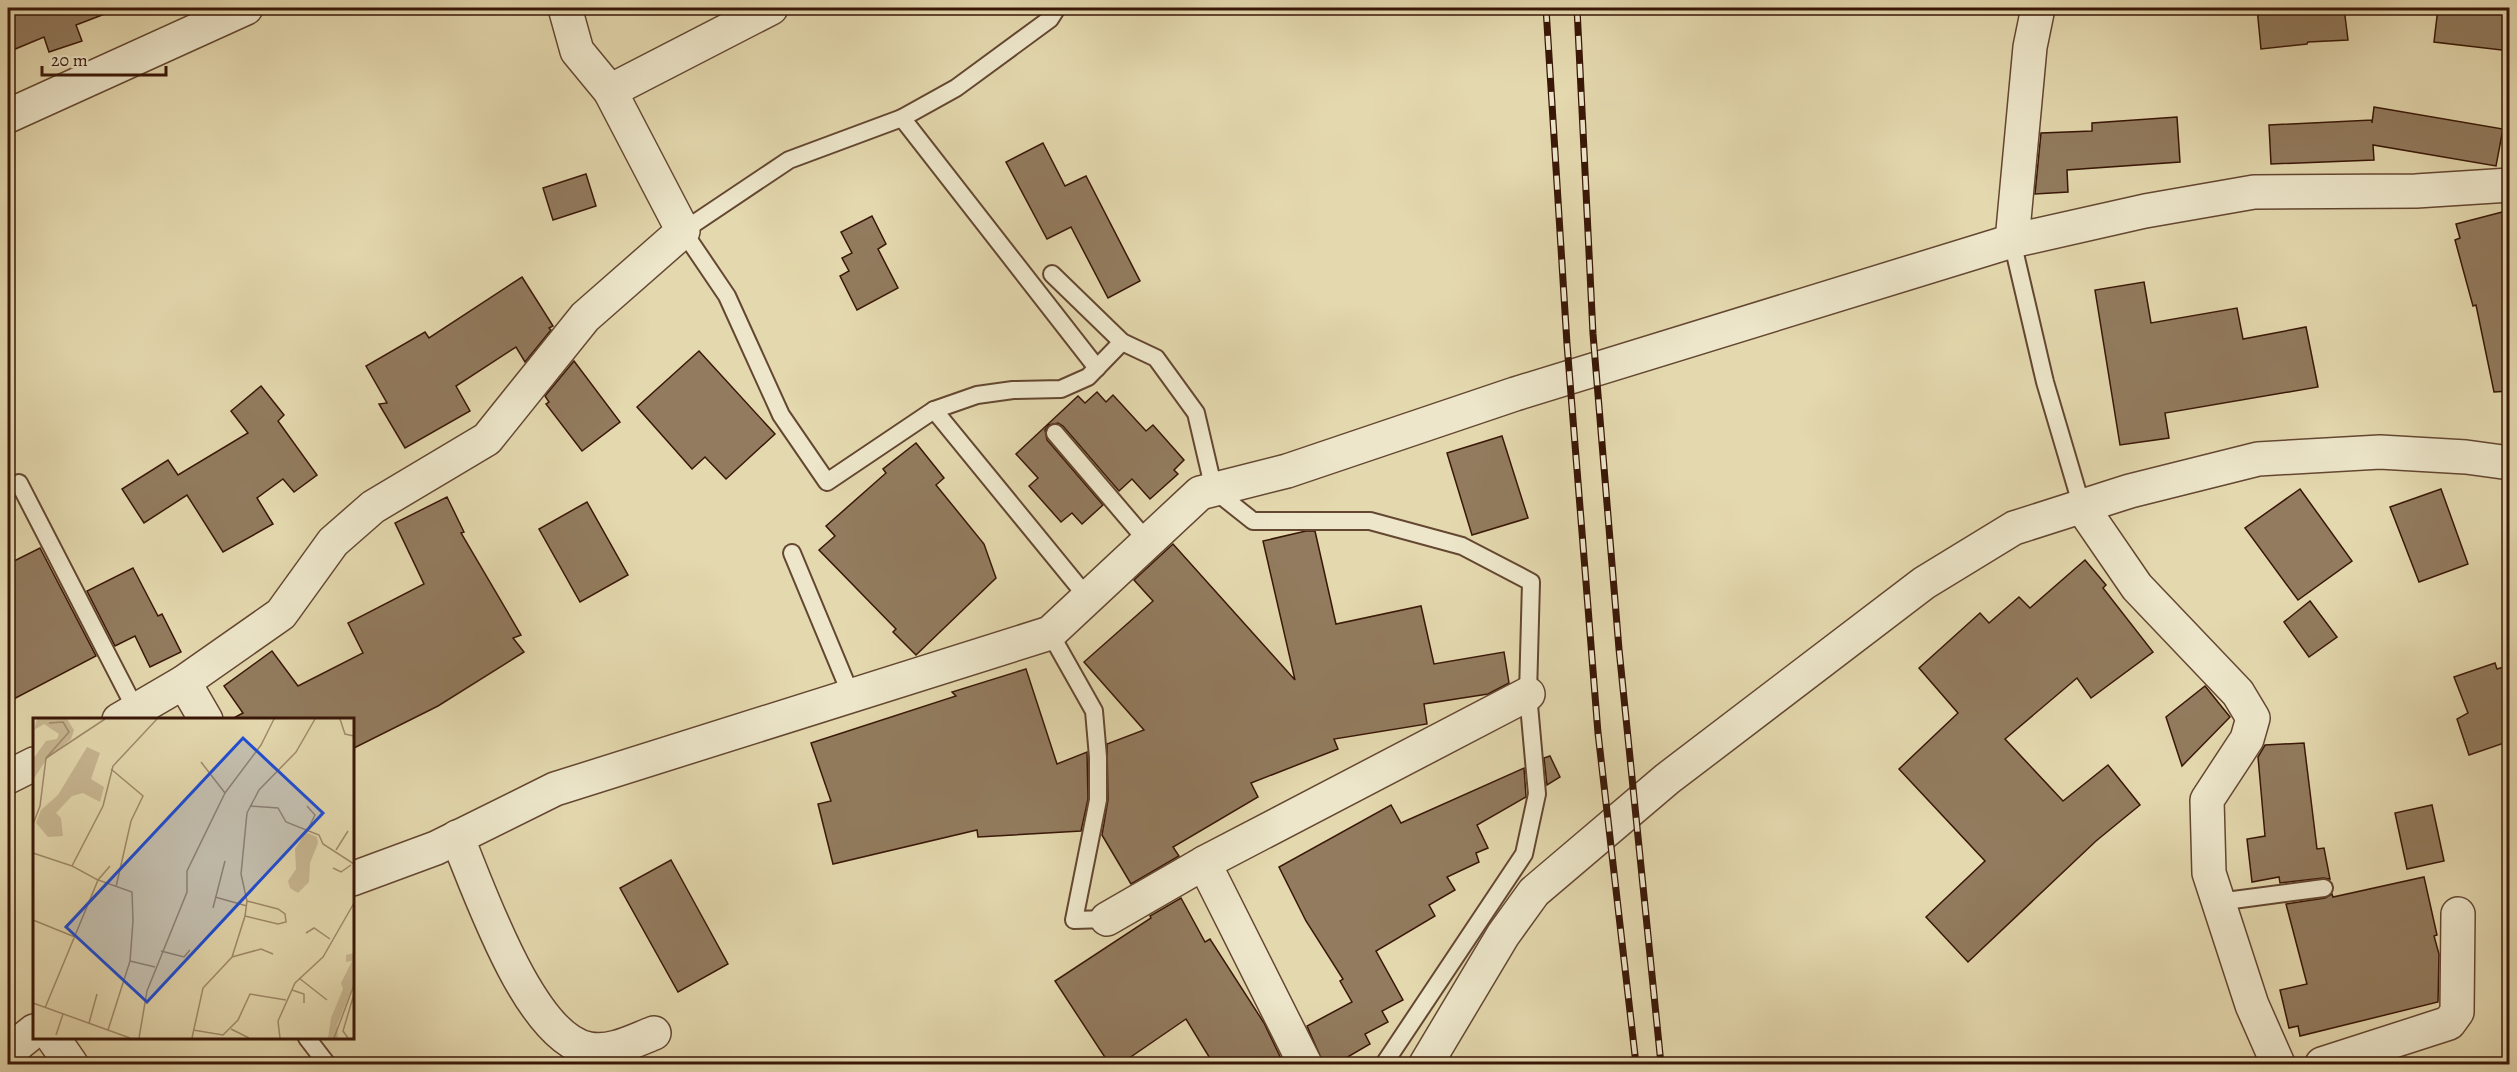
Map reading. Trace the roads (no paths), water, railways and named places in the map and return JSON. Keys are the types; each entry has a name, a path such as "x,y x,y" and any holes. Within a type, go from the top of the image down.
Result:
{"street":[{"path":"8,116 246,8"},
{"path":"127,715 184,682 281,614 333,542 373,507 487,439 585,317 683,231 610,91 577,51 565,8"},
{"path":"610,91 771,8"},
{"path":"2012,241 2030,47 2038,8"},
{"path":"354,878 457,837 555,789 1050,633 1200,493 1287,471 1515,394 2012,241 2145,211 2254,192 2416,191 2510,185"},
{"path":"1426,1065 1503,935 1534,892 1650,794 1924,583 2014,528 2130,491 2258,459 2380,452 2466,456 2510,463"},
{"path":"2082,507 2137,587 2238,693 2253,718 2247,739 2207,800 2209,873 2252,1005 2278,1065"},
{"path":"184,682 205,718"},
{"path":"1107,919 1204,863 1528,694"},
{"path":"8,777 33,764"},
{"path":"457,837 516,975 547,1019 564,1037 587,1049 608,1050 654,1032"},
{"path":"1204,863 1305,1065"},
{"path":"2322,1065 2449,1023 2457,1012 2457,914"},
{"path":"8,1052 33,1031"},
{"path":"54,1039 71,1065"}],"lane":[{"path":"1057,8 1050,19 956,88 902,118 789,160 683,231 728,296 780,415 827,482 934,410 977,395 1013,390 1061,389 1088,377 1122,342"},
{"path":"902,118 1096,368"},
{"path":"2012,241 2045,382 2082,507"},
{"path":"1052,274 1122,342 1156,358 1196,413 1214,490 1253,521 1370,521 1462,546 1531,582 1528,694 1537,794 1524,854 1384,1065"},
{"path":"934,410 1087,597"},
{"path":"1055,433 1148,542"},
{"path":"20,483 127,715"},
{"path":"792,553 851,695"},
{"path":"1050,633 1094,711 1098,757 1098,800 1074,920 1107,919"},
{"path":"2218,902 2324,888"},
{"path":"308,1039 327,1065"}],"railway":[{"path":"1546,8 1567,344 1598,733 1636,1064"},
{"path":"1577,8 1593,334 1619,649 1661,1064"}]}
